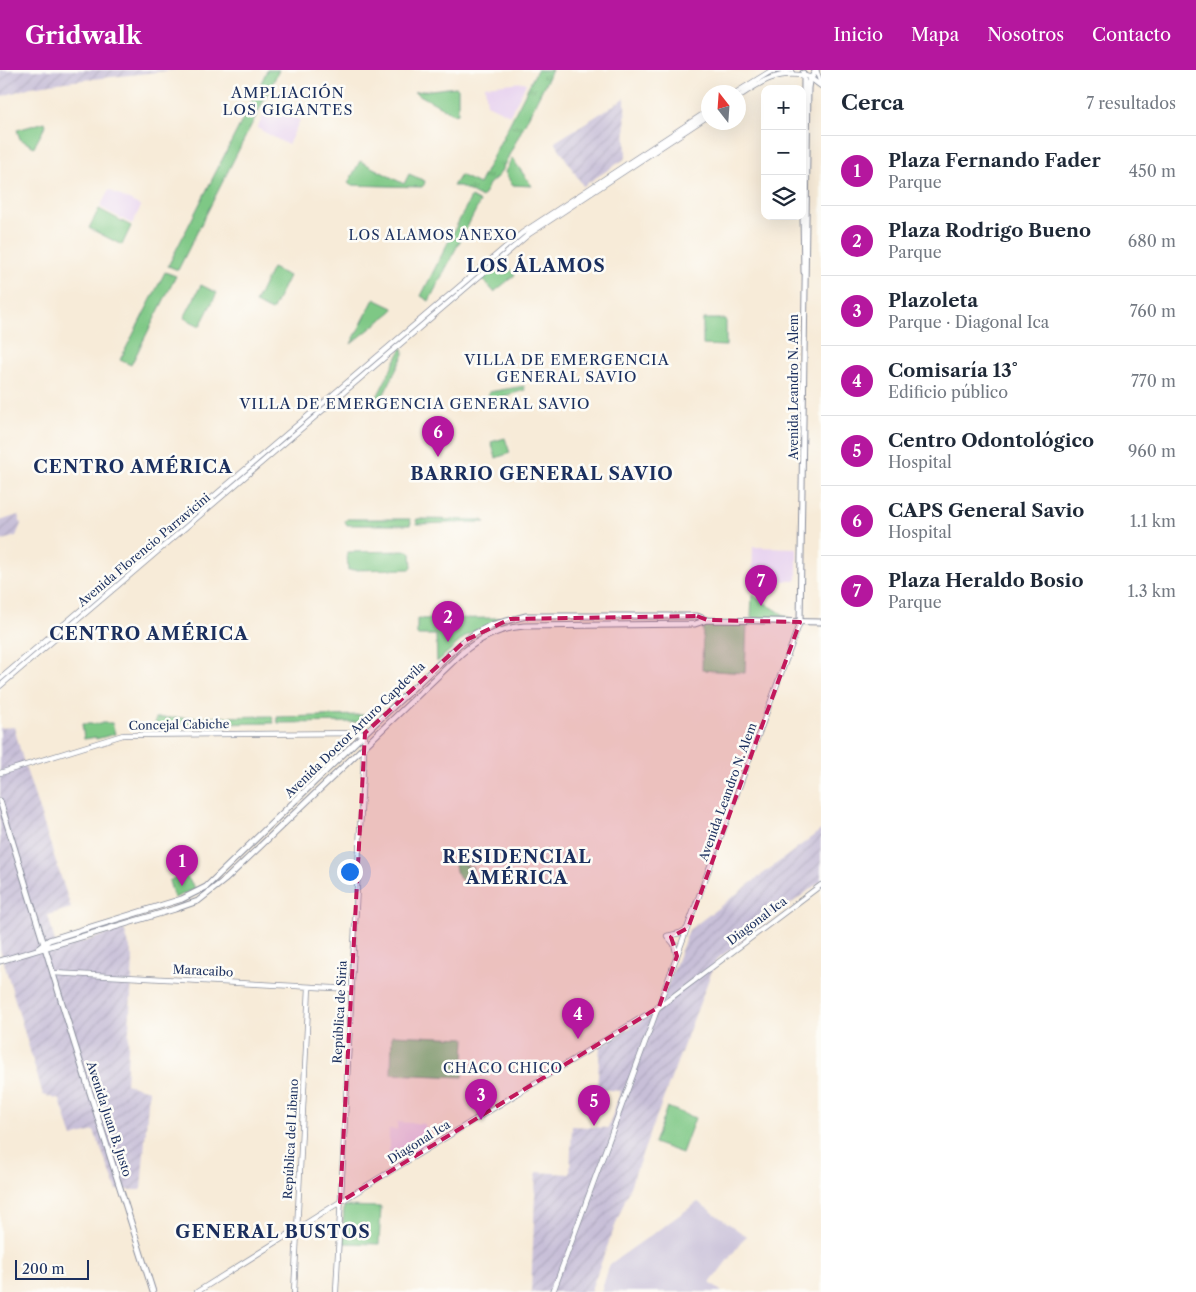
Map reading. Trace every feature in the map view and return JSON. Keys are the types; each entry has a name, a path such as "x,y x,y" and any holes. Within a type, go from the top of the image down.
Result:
{"main road":[{"path":"746,86 768,72 792,70"},
{"path":"809,74 821,84"},
{"path":"746,92 770,77 809,74 821,84"},
{"name":"Avenida Leandro N. Alem","path":"805,277 803,264 809,74"},
{"name":"Avenida Leandro N. Alem","path":"553,1292 800,622 809,74"},
{"path":"630,165 701,116"},
{"path":"630,165 701,120"},
{"name":"Avenida Florencio Parravicini","path":"0,679 522,233 630,165"},
{"name":"Avenida Florencio Parravicini","path":"0,686 521,241 630,165"},
{"name":"Avenida Doctor Arturo Capdevila","path":"44,947 49,940 182,899 201,890 221,874 365,733 459,645 474,634 498,623 526,616 696,616 707,620 821,622"},
{"name":"Avenida Doctor Arturo Capdevila","path":"44,947 175,910 202,898 226,879 381,730 471,646 484,637 499,631 524,626 695,624 707,620"},
{"path":"365,733 381,730"},
{"name":"República de Siria","path":"336,1292 365,733"},
{"name":"Concejal Cabiche","path":"0,773 123,735 365,733"},
{"name":"Avenida Juan B. Justo","path":"0,801 44,947"},
{"name":"Avenida Juan B. Justo","path":"0,807 153,1292"},
{"name":"Diagonal Ica","path":"197,1292 340,1202 659,1007 821,885"},
{"path":"677,956 674,944 667,936 680,933 688,928"},
{"path":"0,961 44,947"},
{"name":"Maracaibo","path":"53,973 352,989"},
{"name":"República del Libano","path":"294,1292 309,987"}],"highlighted area":[{"path":"697,616 707,620 800,622 688,928 671,937 677,956 659,1007 340,1202 361,797 365,733 466,640 510,619"}],"shaded area":[{"path":"0,70 175,70 31,87 0,97"},
{"path":"524,82 526,84 510,115 487,104 485,86"},
{"path":"625,98 626,158 583,186 555,142"},
{"path":"269,105 300,120 288,145 257,128"},
{"path":"109,190 141,206 132,224 100,207"},
{"path":"18,515 21,524 16,536 0,541 0,521"},
{"path":"753,547 797,548 797,579 795,581 752,581"},
{"path":"14,727 71,908 48,915 57,950 124,929 133,958 126,1084 149,1090 141,1190 117,1190 94,1131 72,1137 60,1100 43,1095 0,949 0,728"},
{"path":"821,830 821,881 716,960 590,1292 531,1292 536,1172 570,1174 572,1126 608,1128 621,1091 597,1089 600,1047 658,1010 689,930"},
{"path":"397,1122 425,1124 426,1147 407,1158 389,1157 389,1129 397,1130"},
{"path":"698,1202 746,1236 710,1283 722,1292 601,1292 610,1264"}],"green space":[{"path":"267,70 279,70 267,95 255,96"},
{"path":"537,70 552,70 499,175 489,184 482,198 460,186 453,186 460,175 479,184"},
{"path":"458,88 458,113 456,115 414,92"},
{"path":"265,98 178,270 168,266 253,99"},
{"path":"45,122 46,125 34,147 20,139 17,130"},
{"path":"512,158 532,186 512,185 505,172"},
{"path":"360,161 404,184 409,174 425,181 424,185 422,187 350,185 348,183"},
{"path":"471,197 480,202 429,301 421,296"},
{"path":"99,209 131,226 122,245 89,228"},
{"path":"502,259 515,275 494,292 481,277"},
{"path":"272,268 289,276 272,311 255,303"},
{"path":"165,272 176,276 131,365 120,360"},
{"path":"201,285 217,293 200,326 184,318"},
{"path":"374,299 393,308 392,311 351,344"},
{"path":"703,319 726,319 726,346 703,345"},
{"path":"403,348 404,354 383,396 375,401 401,349"},
{"path":"524,386 525,390 491,400 488,399 489,392"},
{"path":"505,438 510,453 496,458 491,442"},
{"path":"347,519 410,519 411,523 410,525 347,525 345,521"},
{"path":"417,519 483,520 485,522 417,524"},
{"path":"409,551 411,553 412,568 410,569 348,570 347,553 349,552"},
{"path":"752,595 789,618 751,618"},
{"path":"508,618 478,629 466,636 437,662 436,635 417,635 417,619"},
{"path":"704,623 747,624 745,673 702,670"},
{"path":"363,715 363,722 278,723 277,717"},
{"path":"272,716 274,723 155,725 156,718"},
{"path":"112,723 115,734 96,739 96,737 84,739 82,724"},
{"path":"455,861 473,868 467,884 458,875"},
{"path":"184,873 196,889 174,898 169,881"},
{"path":"392,1035 465,1038 463,1077 391,1074"},
{"path":"667,1107 695,1118 682,1153 654,1143"},
{"path":"344,1206 381,1207 379,1244 342,1243"}],"place":[{"name":"CAPS General Savio","path":"438,457"},
{"name":"Plaza Heraldo Bosio","path":"761,606"},
{"name":"Plaza Rodrigo Bueno","path":"448,642"},
{"name":"Plaza Fernando Fader","path":"182,886"},
{"name":"Comisaría 13°","path":"578,1039"},
{"name":"Plazoleta","path":"481,1120"},
{"name":"Centro Odontológico","path":"594,1126"}],"district":[{"name":"AMPLIACIÓN LOS GIGANTES","path":"288,102"},
{"name":"LOS ALAMOS ANEXO","path":"433,235"},
{"name":"LOS ÁLAMOS","path":"536,266"},
{"name":"VILLA DE EMERGENCIA GENERAL SAVIO","path":"567,368"},
{"name":"VILLA DE EMERGENCIA GENERAL SAVIO","path":"415,404"},
{"name":"CENTRO AMÉRICA","path":"133,467"},
{"name":"BARRIO GENERAL SAVIO","path":"542,474"},
{"name":"CENTRO AMÉRICA","path":"149,634"},
{"name":"RESIDENCIAL AMÉRICA","path":"517,868"},
{"name":"CHACO CHICO","path":"503,1068"},
{"name":"GENERAL BUSTOS","path":"273,1232"}]}
